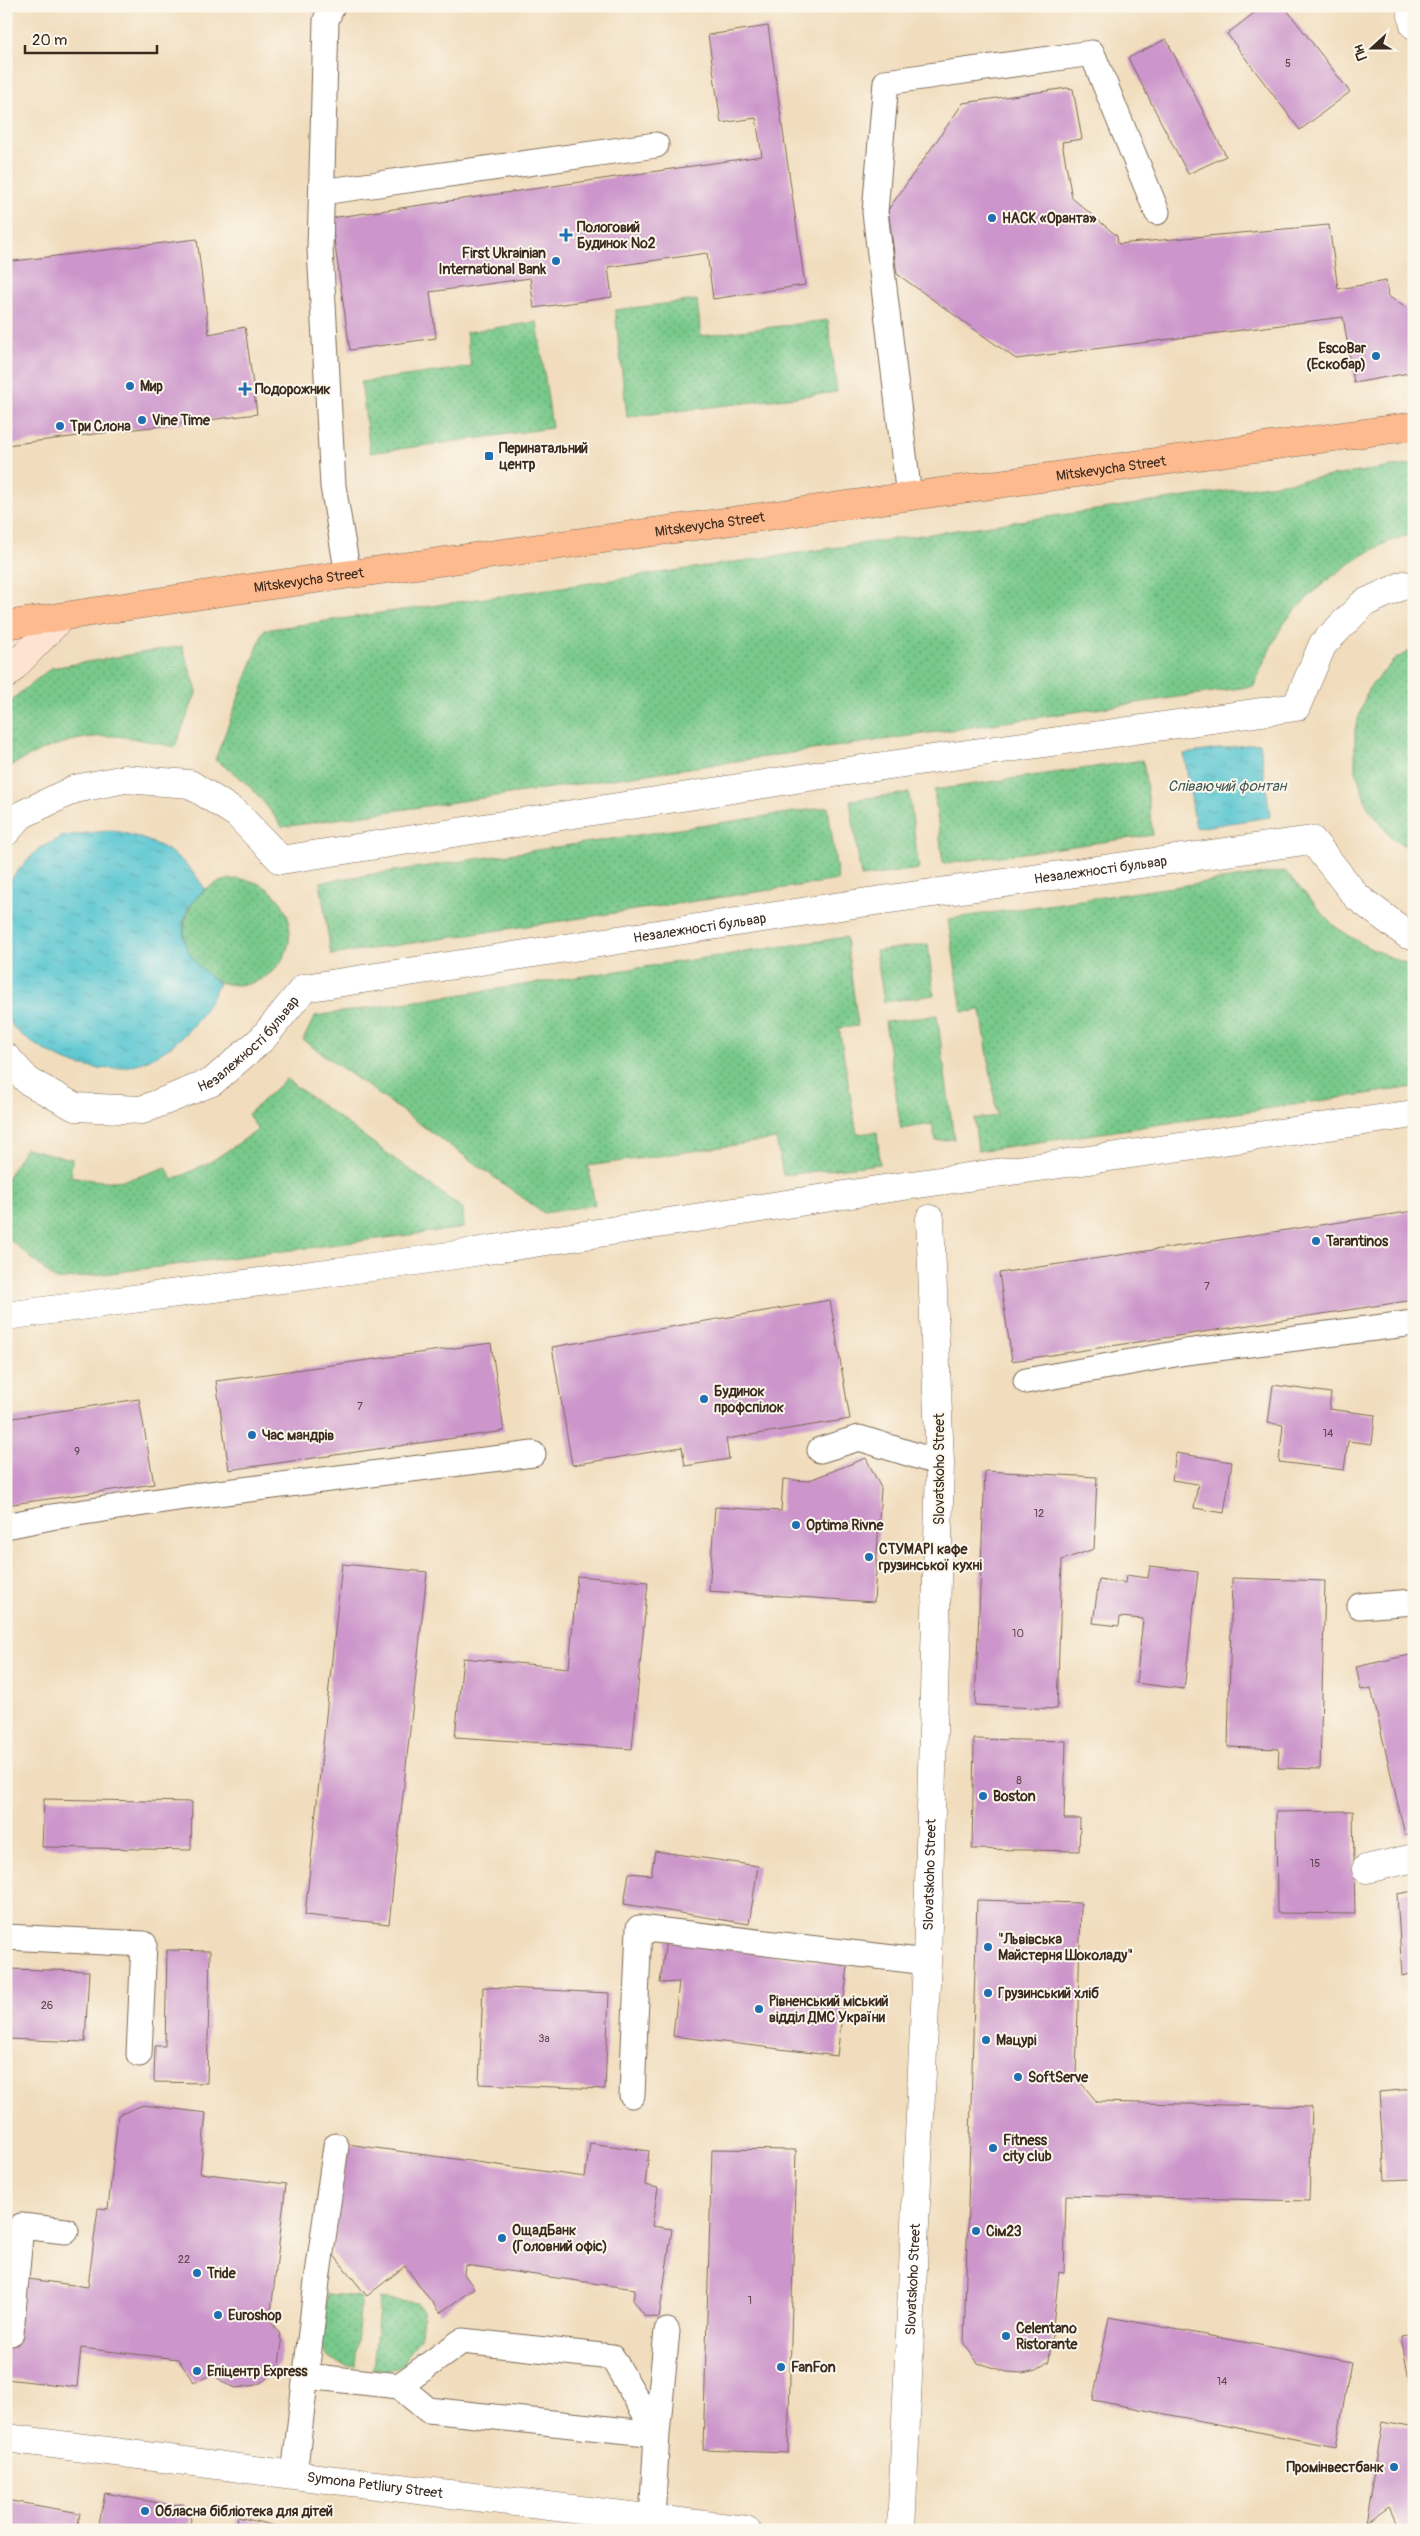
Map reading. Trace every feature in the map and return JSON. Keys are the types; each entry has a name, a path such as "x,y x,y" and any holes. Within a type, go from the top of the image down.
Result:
{"main road":[{"name":"Mitskevycha Street","path":"6,625 215,593 1414,426"}],"street":[{"path":"1410,6 1414,25"},
{"path":"6,832 21,814 75,789 125,779 190,784 237,814 281,860 834,773 1296,707 1324,644 1364,603 1404,584"},
{"path":"6,675 62,617"},
{"name":"Незалежності бульвар","path":"6,1057 28,1081 75,1106 142,1110 212,1082 263,1038 304,988 854,904 1312,840 1357,897 1408,935 1414,936"},
{"path":"6,1316 407,1262 890,1188 1414,1114"},
{"name":"Slovatskoho Street","path":"901,2530 927,1962 940,1463 930,1218"},
{"path":"1366,1869 1414,1858"},
{"name":"Symona Petliury Street","path":"6,2438 652,2518 711,2528 746,2530"}],"lane":[{"path":"332,6 326,20 320,249 333,486 348,575"},
{"path":"908,496 875,212 886,82 1092,53 1157,212"},
{"path":"322,192 656,145"},
{"path":"1026,1381 1186,1352 1414,1323"},
{"path":"820,1450 859,1438 940,1463"},
{"path":"6,1526 51,1517 185,1497 533,1454"},
{"path":"1360,1606 1414,1602"},
{"path":"632,2095 639,1928 927,1962"},
{"path":"6,1937 144,1944 139,2054"},
{"path":"294,2475 319,2263 336,2146"},
{"path":"11,2334 21,2226 66,2231"},
{"path":"652,2518 657,2434 667,2331"},
{"path":"399,2386 462,2341 612,2357 657,2434"},
{"path":"306,2376 399,2386 428,2410 657,2434"}],"green space":[{"path":"697,300 701,336 828,320 837,392 627,417 615,310"},
{"path":"537,322 552,428 370,453 361,382 471,367 466,332"},
{"path":"1414,464 1414,534 1380,546 1362,556 1311,594 1297,608 1281,629 1254,686 282,827 245,782 215,760 264,630"},
{"path":"182,646 197,691 175,747 113,736 84,738 57,745 31,755 6,769 6,704 51,668"},
{"path":"1414,648 1414,851 1392,838 1367,806 1355,768 1355,729 1368,689 1394,660"},
{"path":"1143,760 1153,835 943,864 934,790"},
{"path":"909,793 919,869 861,877 850,800"},
{"path":"828,807 838,880 331,955 320,882"},
{"path":"1285,871 1334,926 1367,947 1414,967 1414,1087 978,1151 974,1119 997,1116 981,1010 962,1012 948,919"},
{"path":"237,879 257,883 275,894 286,912 290,932 286,952 275,970 257,981 237,985 217,981 199,970 188,952 184,932 188,912 199,894 217,883"},
{"path":"846,937 858,1026 839,1028 857,1134 877,1132 880,1164 783,1175 776,1139 588,1166 595,1205 544,1213 303,1040 315,1016"},
{"path":"928,944 934,995 884,1002 876,951"},
{"path":"937,1015 954,1139 936,1141 932,1124 901,1129 885,1022"},
{"path":"286,1079 463,1209 464,1228 56,1280 6,1236 6,1180 25,1148 72,1159 71,1176 109,1181 129,1179 166,1167 173,1180 212,1161 258,1130 248,1114"},
{"path":"327,2294 361,2297 355,2366 340,2364 329,2359 323,2351 321,2331"},
{"path":"380,2299 417,2303 423,2311 421,2338 414,2344 401,2365 387,2370 373,2369"}],"water":[{"name":"Співаючий фонтан","path":"1260,743 1270,817 1196,828 1184,754"},
{"path":"113,830 154,843 176,856 195,875 205,889 189,907 183,929 188,950 194,960 201,969 219,983 205,1009 188,1031 168,1048 145,1061 121,1068 95,1068 69,1062 41,1048 20,1034 8,1020 5,1006 6,884 38,849 64,836"}],"building":[{"path":"1263,6 1284,6 1350,92 1300,130 1227,34"},
{"name":"Пологовий Будинок №2","path":"768,26 805,285 713,299 707,253 608,267 612,297 534,308 530,278 430,292 436,338 350,350 331,218 762,156 756,118 721,123 708,35"},
{"path":"1166,39 1226,156 1188,174 1128,58"},
{"name":"НАСК «Оранта»","path":"1067,88 1073,89 1082,139 1062,142 1072,198 1117,236 1118,244 1329,225 1338,289 1386,281 1388,296 1414,313 1414,372 1354,383 1343,317 1016,359 897,274 888,210 963,103"},
{"path":"197,239 209,334 245,327 257,414 6,445 6,262"},
{"path":"1414,1211 1414,1300 1012,1361 999,1273"},
{"name":"Будинок профспілок","path":"830,1300 850,1419 726,1439 729,1459 685,1466 682,1447 572,1465 552,1347"},
{"path":"491,1343 504,1431 229,1470 216,1381"},
{"path":"1273,1385 1331,1393 1329,1409 1375,1415 1372,1444 1348,1441 1344,1470 1279,1462 1283,1425 1268,1423"},
{"path":"139,1399 154,1484 6,1505 6,1419"},
{"path":"1176,1453 1232,1462 1224,1513 1194,1508 1198,1484 1172,1480"},
{"name":"Optima Rivne","path":"866,1458 881,1488 874,1602 709,1591 715,1507 781,1511 783,1479 807,1481"},
{"path":"985,1471 1097,1477 1094,1549 1062,1560 1057,1709 975,1705"},
{"path":"342,1564 427,1572 389,1924 305,1915"},
{"path":"1150,1566 1198,1572 1184,1689 1136,1683 1143,1619 1120,1617 1119,1626 1093,1623 1099,1579 1125,1583 1126,1575 1148,1578"},
{"path":"577,1576 648,1582 632,1749 455,1737 463,1658 569,1668"},
{"path":"1232,1578 1325,1581 1320,1769 1278,1768 1279,1749 1228,1747"},
{"path":"1414,1654 1414,1833 1405,1835 1371,1688 1361,1690 1356,1667"},
{"path":"974,1739 1066,1741 1064,1819 1080,1819 1079,1851 972,1849"},
{"path":"44,1799 192,1802 191,1850 42,1847"},
{"path":"1353,1811 1355,1914 1277,1913 1276,1812"},
{"path":"655,1851 758,1866 749,1924 624,1904 629,1873 651,1875"},
{"path":"1414,1891 1414,1973 1402,1976 1397,1894"},
{"path":"977,1900 1081,1903 1076,2077 1097,2102 1312,2107 1309,2201 1066,2195 1064,2273 1059,2272 1049,2361 1036,2370 1023,2373 1007,2372 978,2363 964,2344"},
{"name":"Рівненський міський відділ ДМС України","path":"666,1940 848,1966 837,2056 673,2036 679,1982 660,1983"},
{"path":"167,1950 210,1951 207,2083 154,2082 155,2046 165,2046"},
{"path":"6,1969 89,1971 85,2042 6,2039"},
{"path":"483,1987 609,1993 605,2089 479,2084"},
{"path":"1414,2089 1414,2179 1385,2180 1379,2092"},
{"path":"143,2105 206,2113 200,2173 286,2184 270,2320 279,2333 282,2343 279,2364 265,2380 256,2385 236,2388 226,2384 212,2374 194,2383 178,2359 81,2348 77,2387 6,2379 6,2333 28,2279 88,2287 98,2208 108,2209 118,2115"},
{"name":"ОщадБанк (Головний офіс)","path":"590,2143 649,2151 645,2185 658,2188 652,2226 672,2229 659,2318 645,2316 633,2300 635,2289 465,2265 464,2274 474,2288 440,2313 405,2266 367,2296 332,2253 347,2144 585,2177"},
{"path":"712,2149 796,2150 788,2453 703,2450"},
{"path":"1109,2317 1351,2362 1336,2447 1093,2400"},
{"path":"1414,2334 1414,2402 1413,2402 1401,2336"},
{"name":"Промінвестбанк","path":"1383,2422 1414,2428 1414,2530 1407,2530 1401,2526 1389,2506 1365,2523"},
{"name":"Обласна бібліотека для дітей","path":"105,2493 169,2505 183,2504 188,2508 191,2521 184,2530 98,2530"},
{"path":"6,2500 80,2513 77,2530 6,2530"},
{"path":"238,2517 288,2529 288,2530 235,2530"}],"place":[{"name":"НАСК «Оранта»","path":"992,218"},
{"name":"Пологовий Будинок №2","path":"566,235"},
{"name":"First Ukrainian International Bank","path":"556,261"},
{"name":"EscoBar (Ескобар)","path":"1376,356"},
{"name":"Мир","path":"130,386"},
{"name":"Подорожник","path":"245,389"},
{"name":"Vine Time","path":"142,420"},
{"name":"Три Слона","path":"60,426"},
{"name":"Перинатальний центр","path":"489,456"},
{"name":"Tarantinos","path":"1316,1241"},
{"name":"Будинок профспілок","path":"704,1399"},
{"name":"Час мандрів","path":"252,1435"},
{"name":"Optima Rivne","path":"796,1525"},
{"name":"СТУМАРІ кафе грузинської кухні","path":"869,1557"},
{"name":"Boston","path":"983,1796"},
{"name":"\"Львівська Майстерня Шоколаду\"","path":"988,1947"},
{"name":"Грузинський хліб","path":"988,1993"},
{"name":"Рівненський міський відділ ДМС України","path":"759,2009"},
{"name":"Мацурі","path":"986,2040"},
{"name":"SoftServe","path":"1018,2077"},
{"name":"Fitness city club","path":"993,2148"},
{"name":"Сім23","path":"976,2231"},
{"name":"ОщадБанк (Головний офіс)","path":"502,2238"},
{"name":"Tride","path":"197,2273"},
{"name":"Euroshop","path":"218,2315"},
{"name":"Celentano Ristorante","path":"1006,2336"},
{"name":"FanFon","path":"781,2367"},
{"name":"Епіцентр Express","path":"197,2371"},
{"name":"Промінвестбанк","path":"1394,2467"},
{"name":"Обласна бібліотека для дітей","path":"145,2511"}]}
